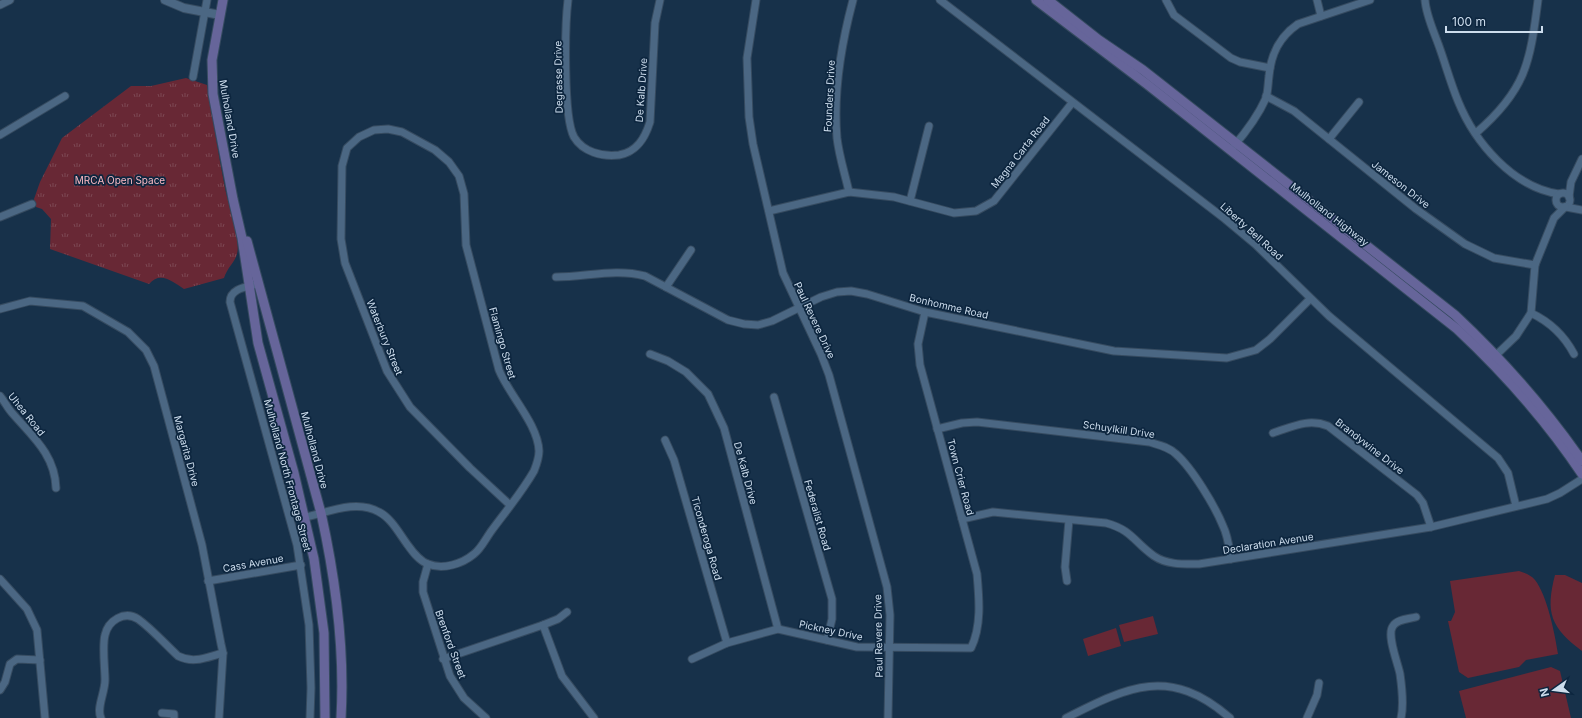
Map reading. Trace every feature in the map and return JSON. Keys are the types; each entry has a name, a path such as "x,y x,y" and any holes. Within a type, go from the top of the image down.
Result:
{"main road":[{"name":"Mulholland Drive","path":"223,0 212,60 211,83 233,195 236,198 253,285 261,357 306,517 318,578 326,670 325,718"},
{"name":"Mulholland Highway","path":"1036,0 1148,85 1234,147"},
{"name":"Mulholland Highway","path":"1048,0 1099,40 1143,70 1234,147 1494,358 1538,402 1582,461"},
{"name":"Mulholland Drive","path":"253,285 321,514 330,556 340,631 342,670 341,718"},
{"name":"Mulholland Highway","path":"1494,358 1582,474"}],"street":[{"path":"0,6 10,0"},
{"path":"165,0 184,8 220,15"},
{"path":"193,77 207,0"},
{"name":"Degrasse Drive","path":"568,0 566,103 569,123 574,137 584,148 597,154 608,156"},
{"name":"De Kalb Drive","path":"608,156 624,154 637,147 645,136 650,122 655,23 660,0"},
{"name":"Paul Revere Drive","path":"756,0 747,58 749,117 783,273 821,354 829,375 887,587 890,615 888,718"},
{"name":"Founders Drive","path":"849,192 838,139 836,113 843,43 853,0"},
{"name":"Liberty Bell Road","path":"940,0 1072,103 1225,219 1254,244 1310,299 1498,458 1508,473 1516,506"},
{"path":"1166,0 1174,15 1231,58 1240,62 1270,68"},
{"path":"1317,0 1321,16"},
{"path":"1234,147 1258,115 1266,96 1270,68 1277,44 1289,31 1298,24 1370,0"},
{"path":"1476,133 1506,104 1522,77 1531,49 1538,0"},
{"path":"1424,2 1458,102 1476,133 1500,162 1518,178 1545,192 1560,207 1580,209"},
{"path":"0,135 65,96"},
{"name":"Jameson Drive","path":"1266,96 1294,111 1416,209 1465,244 1494,258 1535,265"},
{"path":"1329,139 1359,102"},
{"name":"Magna Carta Road","path":"769,211 849,192 894,197 954,213 976,211 994,201 1072,103"},
{"path":"910,201 930,126"},
{"name":"Flamingo Street","path":"359,137 374,130 388,129 402,132 435,150 449,162 459,176 464,194 466,245 499,370 505,386 534,431 539,451 535,470 475,554 463,562 450,566 428,564"},
{"name":"Waterbury Street","path":"359,137 347,148 342,166 341,239 345,262 387,371 410,407 510,506"},
{"path":"1494,358 1516,336 1531,313 1535,265 1554,218 1556,197 1571,182 1582,159"},
{"path":"1554,218 1569,203 1571,182"},
{"path":"1545,192 1565,194 1580,209"},
{"path":"0,217 32,204"},
{"path":"666,287 691,250"},
{"name":"Bonhomme Road","path":"556,277 577,277 615,272 631,272 645,276 728,320 744,324 758,325 772,321 821,297 837,292 851,291 867,294 926,312 1114,351 1227,358 1256,350 1270,339 1310,299"},
{"name":"Mulholland North Frontage Street","path":"253,285 234,291 231,295 230,302 290,516 300,565 308,625 311,688 310,718"},
{"name":"Margarita Drive","path":"0,308 30,301 83,306 128,332 146,350 154,366 202,545 222,653 219,718"},
{"name":"Town Crier Road","path":"926,312 918,344 918,355 977,574 979,593 978,614 971,648"},
{"path":"1531,313 1546,321 1559,332 1568,343 1574,354"},
{"name":"De Kalb Drive","path":"650,354 668,361 686,372 708,394 712,401 724,428 778,629"},
{"name":"Uhea Road","path":"0,396 11,412 36,439 52,464 55,472 56,488"},
{"name":"Federalist Road","path":"774,397 832,599 832,619 827,640"},
{"name":"Schuylkill Drive","path":"937,428 962,423 977,422 1149,442 1163,446 1176,454 1188,466 1217,514 1227,536 1231,558"},
{"name":"Brandywine Drive","path":"1273,433 1306,422 1318,422 1328,426 1416,495 1423,503 1431,527"},
{"name":"Ticonderoga Road","path":"665,440 674,460 727,643"},
{"name":"Declaration Avenue","path":"962,519 993,512 1118,526 1129,533 1154,556 1166,562 1180,565 1431,527 1547,499 1560,493 1582,478"},
{"path":"306,517 348,507 359,506 380,512 387,518 415,554 428,564"},
{"path":"1067,581 1065,567 1069,520"},
{"name":"Brenford Street","path":"428,564 423,582 423,592 443,659 455,687 464,698 486,718"},
{"name":"Cass Avenue","path":"208,581 300,565"},
{"path":"0,579 27,609 37,630 45,718"},
{"path":"443,659 543,625 558,619 567,612"},
{"path":"101,718 98,707 105,690 104,636 108,625 117,618 127,616 137,618 178,656 184,659 195,661 222,653"},
{"path":"1401,718 1403,711 1400,674 1390,632 1394,624 1398,621 1416,617"},
{"path":"543,625 562,676 594,718"},
{"name":"Pickney Drive","path":"692,659 727,643 778,629 857,647 971,648"},
{"path":"0,690 5,682 10,664 17,659 40,660"},
{"path":"1307,718 1317,695 1319,683"},
{"path":"1066,718 1124,691 1156,686 1170,687 1197,694 1215,704 1230,718"},
{"path":"162,713 174,714 174,718"}],"green space":[{"name":"MRCA Open Space","path":"186,78 207,85 222,175 236,231 238,248 237,254 224,278 184,289 171,280 162,278 157,278 149,284 50,249 51,219 42,209 36,207 34,199 40,182 62,138 131,86 151,86"},
{"path":"1519,571 1526,573 1535,580 1543,595 1550,615 1558,654 1526,660 1519,667 1468,678 1459,672 1448,621 1451,621 1455,612 1450,581"},
{"path":"1555,575 1565,575 1582,583 1582,651 1563,635 1553,619 1551,600"},
{"path":"1153,616 1158,634 1124,642 1119,625"},
{"path":"1116,628 1121,646 1088,656 1083,639"},
{"path":"1551,667 1560,671 1571,718 1466,718 1459,691"}]}
